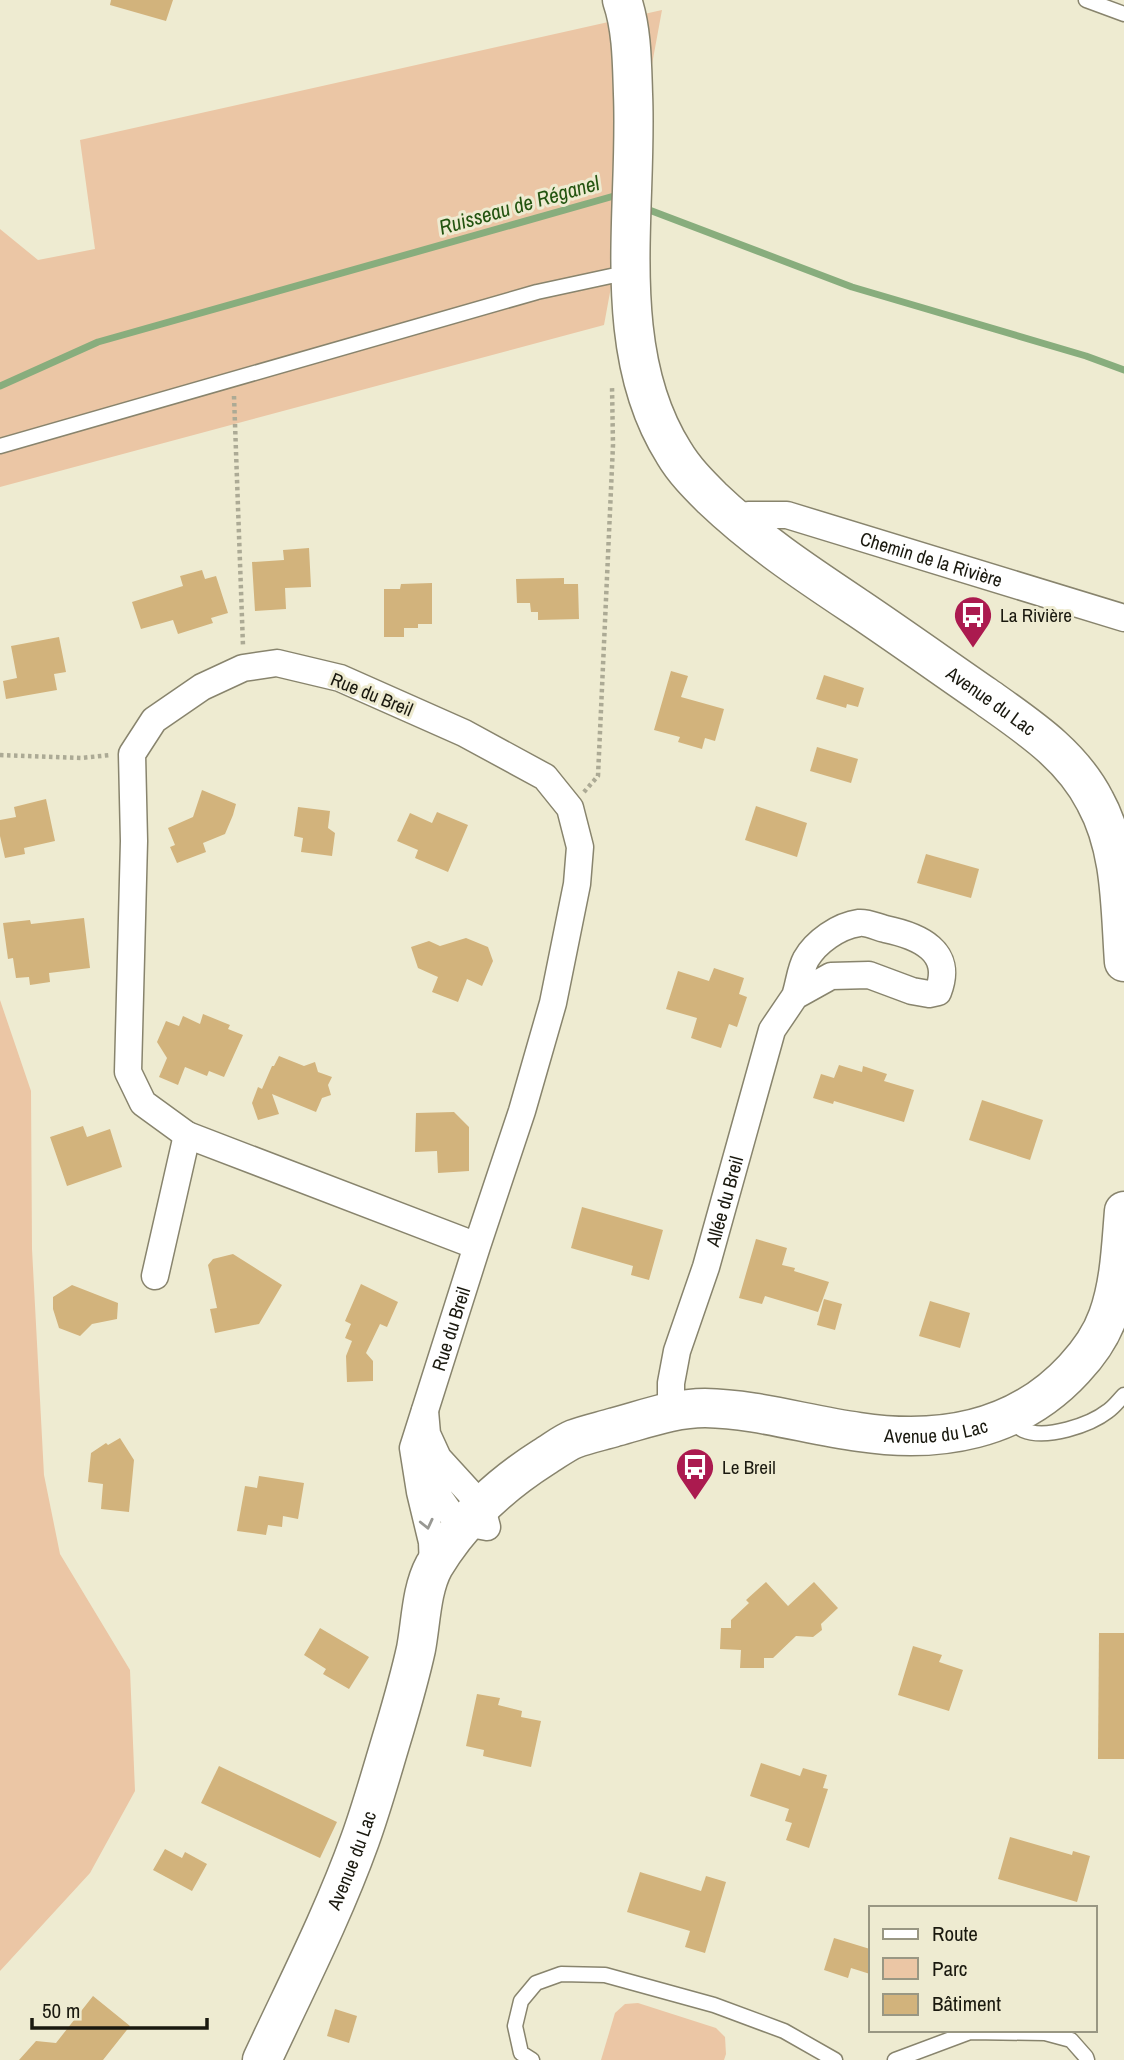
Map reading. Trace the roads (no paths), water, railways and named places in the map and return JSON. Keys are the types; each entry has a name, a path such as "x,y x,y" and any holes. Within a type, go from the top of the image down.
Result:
{"street":[{"name":"Avenue du Lac","path":"622,0 629,43 634,113 631,276 636,349 660,428 674,454 692,477 737,522 774,551 1029,727 1062,755 1083,780 1107,828 1115,855 1124,962"},
{"name":"Chemin de la Rivière","path":"737,522 748,515 787,515 1124,618"},
{"name":"Rue du Breil","path":"187,1135 143,1103 128,1072 134,841 132,754 154,720 202,687 243,668 278,663 340,678 464,733 545,777 570,808 580,847 577,884 553,1003 522,1111 413,1448 432,1542 433,1569"},
{"name":"Allée du Breil","path":"674,1410 671,1383 677,1351 706,1268 772,1030 795,996 806,960 830,933 860,923 900,932 930,947 943,962 943,980 938,992 929,994 912,990 869,975 831,976 795,996"},
{"path":"155,1276 187,1135 477,1246"},
{"name":"Avenue du Lac","path":"262,2060 330,1915 360,1839 415,1653 425,1594 433,1569 526,1469 572,1439 674,1410 740,1409 859,1432 896,1436 974,1430 1009,1418 1063,1381 1097,1340 1108,1319 1113,1301 1122,1256 1124,1211"},
{"name":"Rue du Breil","path":"425,1410 427,1434 438,1458 478,1519"},
{"path":"417,1466 459,1522 478,1519"},
{"name":"Avenue du Lac","path":"415,1653 466,1557 478,1519"}],"lane":[{"path":"1086,0 1124,14"},
{"path":"0,446 537,292 611,276 631,276"},
{"path":"1009,1418 1023,1430 1059,1432 1109,1411 1124,1395"},
{"path":"532,2060 521,2053 515,2026 521,2001 536,1983 561,1975 605,1975 714,2005 784,2031 835,2060"},
{"path":"895,2060 970,2032 1045,2033 1071,2040 1087,2060"}],"waterway":[{"name":"Ruisseau de Réganel","path":"0,386 98,342 614,196 620,198"},
{"name":"Ruisseau de Réganel","path":"644,208 852,287 1086,356 1124,370"}],"place":[{"name":"La Rivière","path":"973,649"},
{"name":"Le Breil","path":"695,1501"}]}
